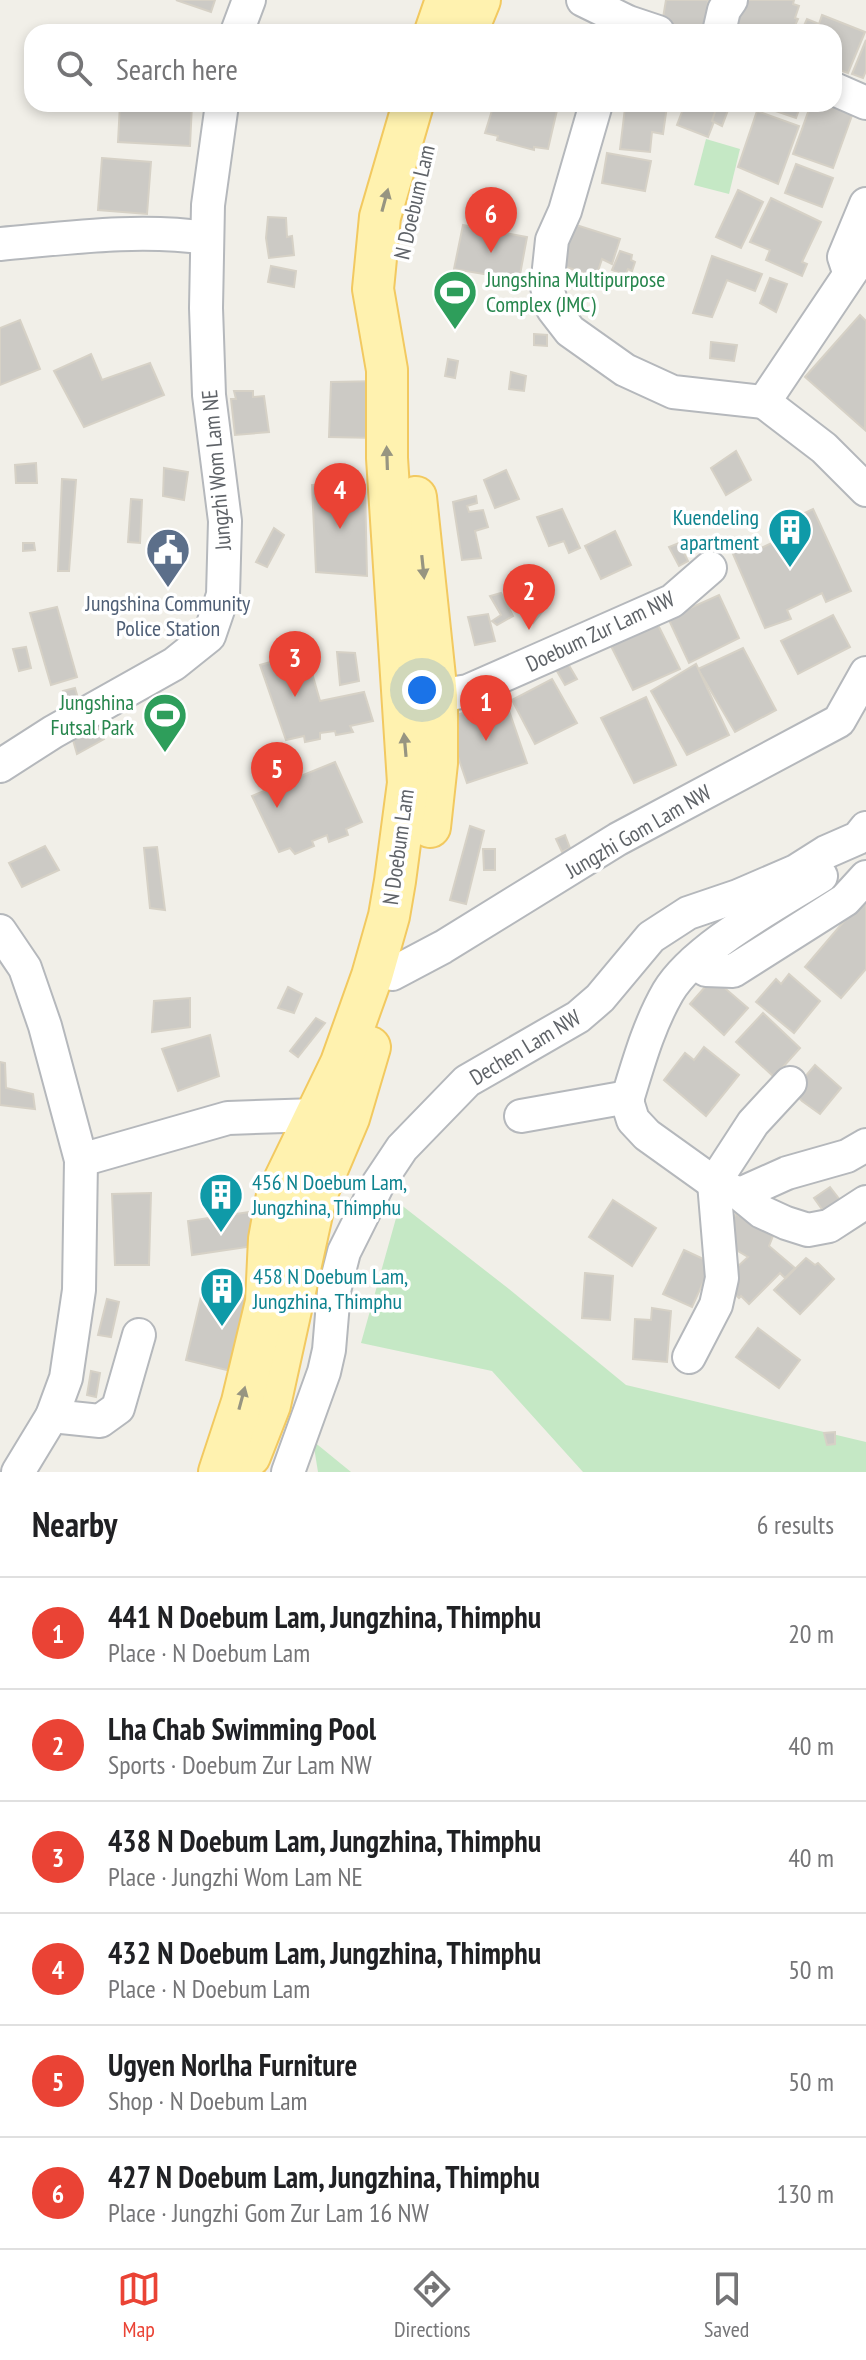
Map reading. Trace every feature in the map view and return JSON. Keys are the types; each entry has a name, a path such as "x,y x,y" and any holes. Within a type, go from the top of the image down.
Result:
{"main road":[{"path":"438,24 446,0"},
{"path":"470,24 480,0"},
{"name":"N Doebum Lam","path":"245,1472 270,1405 316,1196 341,1063 372,976 389,916 408,783 387,458 387,370 373,289 380,217 411,112"},
{"name":"N Doebum Lam","path":"219,1472 242,1402 266,1302 269,1239 277,1195 332,1116 392,974 416,906 424,870 437,763 437,696 416,498 407,355 398,296 398,254 438,112"}],"street":[{"path":"240,24 249,0"},
{"path":"583,0 636,22"},
{"path":"721,24 724,10 731,0"},
{"path":"842,92 866,103"},
{"name":"Jungzhi Wom Lam NE","path":"0,766 53,732 174,664 209,636 223,595 225,521 209,395 206,308 208,205 221,112"},
{"path":"594,112 565,211 552,240 547,287 553,309 570,331 625,370 673,392 764,402 824,448 866,490"},
{"path":"764,402 858,262 844,257 866,204"},
{"path":"0,244 105,235 178,234 206,238"},
{"name":"Doebum Zur Lam NW","path":"437,696 468,691 672,601 710,568"},
{"name":"Jungzhi Gom Lam NW","path":"392,974 443,947 618,839 839,721 866,673"},
{"path":"862,833 842,862 716,944 694,962 670,990 647,1034 628,1104 633,1120 647,1135 762,1212 808,1230 829,1226 866,1202"},
{"name":"Dechen Lam NW","path":"288,1472 324,1372 334,1291 344,1252 378,1184 402,1148 467,1081 578,1017 600,998 651,937 688,913 796,871 862,833"},
{"path":"694,962 706,970 733,971 845,900 866,877"},
{"path":"0,931 25,968 45,1026 81,1160 79,1290 66,1378 52,1416 18,1472"},
{"path":"689,1357 721,1292 727,1188 753,1123 790,1083"},
{"path":"521,1116 628,1097"},
{"path":"81,1160 228,1118 332,1116"},
{"path":"727,1188 847,1156 866,1145"},
{"path":"52,1416 100,1421 118,1408 139,1335"}],"green space":[{"path":"706,139 740,149 729,194 694,185"},
{"path":"400,1204 626,1385 866,1442 866,1472 583,1472 492,1371 361,1343"},
{"path":"313,1441 351,1472 318,1472"}],"building":[{"path":"176,0 215,0 211,12"},
{"path":"666,0 708,0 706,24 662,24"},
{"path":"737,0 794,0 793,4 799,6 796,24 728,24"},
{"path":"822,15 865,32 848,73 842,71 842,24 819,24"},
{"path":"866,40 866,71 863,78 852,74"},
{"path":"842,106 854,110 833,168 793,154 808,112 842,112"},
{"path":"120,112 192,112 190,146 118,142"},
{"path":"492,112 557,112 548,149 534,147 534,150 497,140 498,136 485,133"},
{"path":"625,112 666,112 663,134 652,132 650,152 620,149"},
{"path":"682,112 718,112 708,137 677,125"},
{"path":"715,112 727,112 722,126 712,121"},
{"path":"757,112 799,126 778,184 738,167"},
{"path":"779,112 798,112 796,118"},
{"path":"607,153 651,161 645,191 602,183"},
{"path":"102,158 151,162 147,214 98,210"},
{"path":"796,164 833,178 822,207 785,193"},
{"path":"738,190 763,202 741,248 716,237"},
{"path":"771,198 821,222 802,262 807,264 802,276 766,260 770,250 750,242"},
{"path":"268,217 286,218 287,237 292,236 294,255 269,258 266,238"},
{"path":"573,224 620,239 612,264 602,259 596,277 560,265"},
{"path":"463,225 527,237 519,280 454,269"},
{"path":"620,251 632,255 631,260 635,262 632,271 628,269 625,275 612,270"},
{"path":"712,256 762,274 755,291 727,280 712,317 693,313"},
{"path":"271,266 296,271 294,287 268,282"},
{"path":"770,278 787,284 776,312 760,303"},
{"path":"860,315 866,321 865,430 805,377"},
{"path":"20,320 40,369 0,385 0,328"},
{"path":"534,334 547,335 547,346 534,345"},
{"path":"711,342 737,345 734,361 710,358"},
{"path":"91,354 102,380 150,363 164,395 84,427 54,371"},
{"path":"448,359 458,361 455,378 445,376"},
{"path":"511,372 526,376 524,391 509,389"},
{"path":"383,381 378,438 329,437 331,382"},
{"path":"234,391 253,391 253,397 264,396 269,432 235,435 231,399 236,399"},
{"path":"736,451 751,480 726,495 711,468"},
{"path":"36,463 37,483 16,483 15,465"},
{"path":"164,468 188,472 184,500 163,496"},
{"path":"506,470 519,499 495,508 484,480"},
{"path":"62,479 76,480 69,571 58,571"},
{"path":"312,485 365,485 367,576 316,572"},
{"path":"476,496 477,503 467,506 469,512 483,510 488,527 475,531 481,558 462,560 453,502"},
{"path":"131,499 142,500 140,543 128,542"},
{"path":"562,509 580,548 569,553 564,541 549,546 537,517"},
{"name":"Kuendeling apartment","path":"813,509 851,591 826,602 822,593 787,610 791,619 765,628 730,547 754,537 761,548 795,532 790,520"},
{"path":"274,528 284,535 267,567 256,562"},
{"path":"615,531 631,565 601,579 585,546"},
{"path":"23,543 34,543 35,550 23,551"},
{"path":"679,543 688,561 679,566 669,547"},
{"path":"531,584 551,601 533,623 510,605"},
{"path":"501,593 513,616 497,625 492,621 501,615 490,596"},
{"path":"719,595 739,638 689,663 668,618"},
{"path":"57,607 77,677 51,685 30,613"},
{"path":"488,614 495,641 475,645 468,617"},
{"path":"833,615 850,647 798,674 781,641"},
{"path":"658,625 680,669 633,690 611,646"},
{"path":"26,647 31,668 19,671 13,649"},
{"path":"743,648 776,710 735,732 698,669"},
{"path":"306,652 320,701 364,692 373,721 350,726 353,732 336,735 335,731 320,733 320,739 305,742 304,736 286,740 260,665"},
{"path":"337,652 355,653 359,681 340,685"},
{"path":"567,662 577,679 565,685 554,666"},
{"path":"696,664 729,735 687,755 651,691"},
{"path":"552,679 577,723 535,744 512,700"},
{"path":"75,688 82,712 70,715 63,691"},
{"path":"646,697 676,765 634,783 601,718"},
{"path":"505,699 527,763 467,783 445,719"},
{"path":"98,726 104,739 77,754 73,740"},
{"path":"335,762 362,822 346,829 348,835 329,842 327,835 312,841 314,846 295,854 290,848 279,852 252,796"},
{"path":"470,826 484,831 466,904 450,900"},
{"path":"565,835 570,848 562,852 556,839"},
{"path":"45,846 59,870 22,887 9,863"},
{"path":"157,847 165,910 150,908 144,848"},
{"path":"483,849 495,849 495,870 484,870"},
{"path":"863,899 866,902 866,969 841,998 805,967"},
{"path":"789,974 820,1001 794,1033 756,1002 776,979 781,984"},
{"path":"713,978 748,1008 724,1035 690,1004"},
{"path":"288,987 302,994 294,1013 278,1008"},
{"path":"190,998 190,1027 152,1032 154,1001"},
{"path":"763,1013 800,1048 774,1077 736,1042"},
{"path":"316,1018 325,1023 298,1057 290,1051"},
{"path":"210,1035 219,1076 178,1091 162,1049"},
{"path":"704,1047 739,1075 706,1116 664,1080 685,1053 694,1060"},
{"path":"0,1062 5,1063 6,1088 33,1094 35,1109 0,1105"},
{"path":"815,1065 841,1088 820,1114 793,1091"},
{"path":"830,1187 840,1200 824,1212 814,1198"},
{"path":"151,1193 149,1265 115,1265 112,1194"},
{"path":"613,1200 656,1228 632,1266 589,1237"},
{"name":"456 N Doebum Lam, Jungzhina, Thimphu","path":"250,1212 254,1246 192,1255 188,1221"},
{"path":"736,1214 773,1236 769,1246 795,1268 785,1278 780,1273 749,1304 722,1281 748,1257 726,1244 727,1228"},
{"path":"684,1250 712,1263 692,1307 663,1294"},
{"path":"806,1258 815,1265 818,1263 834,1279 800,1314 774,1290"},
{"path":"585,1273 613,1276 610,1320 582,1318"},
{"name":"458 N Doebum Lam, Jungzhina, Thimphu","path":"204,1284 258,1296 239,1373 186,1360"},
{"path":"107,1299 119,1302 111,1337 98,1335"},
{"path":"652,1308 671,1311 667,1362 633,1359 635,1319 651,1320"},
{"path":"758,1328 800,1360 779,1388 736,1357"},
{"path":"91,1371 100,1373 96,1397 87,1395"},
{"path":"835,1432 835,1444 827,1445 824,1433"}],"place":[{"name":"427 N Doebum Lam, Jungzhina, Thimphu","path":"491,253"},
{"name":"Jungshina Multipurpose Complex (JMC)","path":"455,331"},
{"name":"432 N Doebum Lam, Jungzhina, Thimphu","path":"340,529"},
{"name":"Kuendeling apartment","path":"790,569"},
{"name":"Jungshina Community Police Station","path":"168,589"},
{"name":"Lha Chab Swimming Pool","path":"529,630"},
{"name":"438 N Doebum Lam, Jungzhina, Thimphu","path":"295,697"},
{"name":"441 N Doebum Lam, Jungzhina, Thimphu","path":"486,741"},
{"name":"Jungshina Futsal Park","path":"165,754"},
{"name":"Ugyen Norlha Furniture","path":"277,808"},
{"name":"456 N Doebum Lam, Jungzhina, Thimphu","path":"221,1234"},
{"name":"458 N Doebum Lam, Jungzhina, Thimphu","path":"222,1328"}]}
